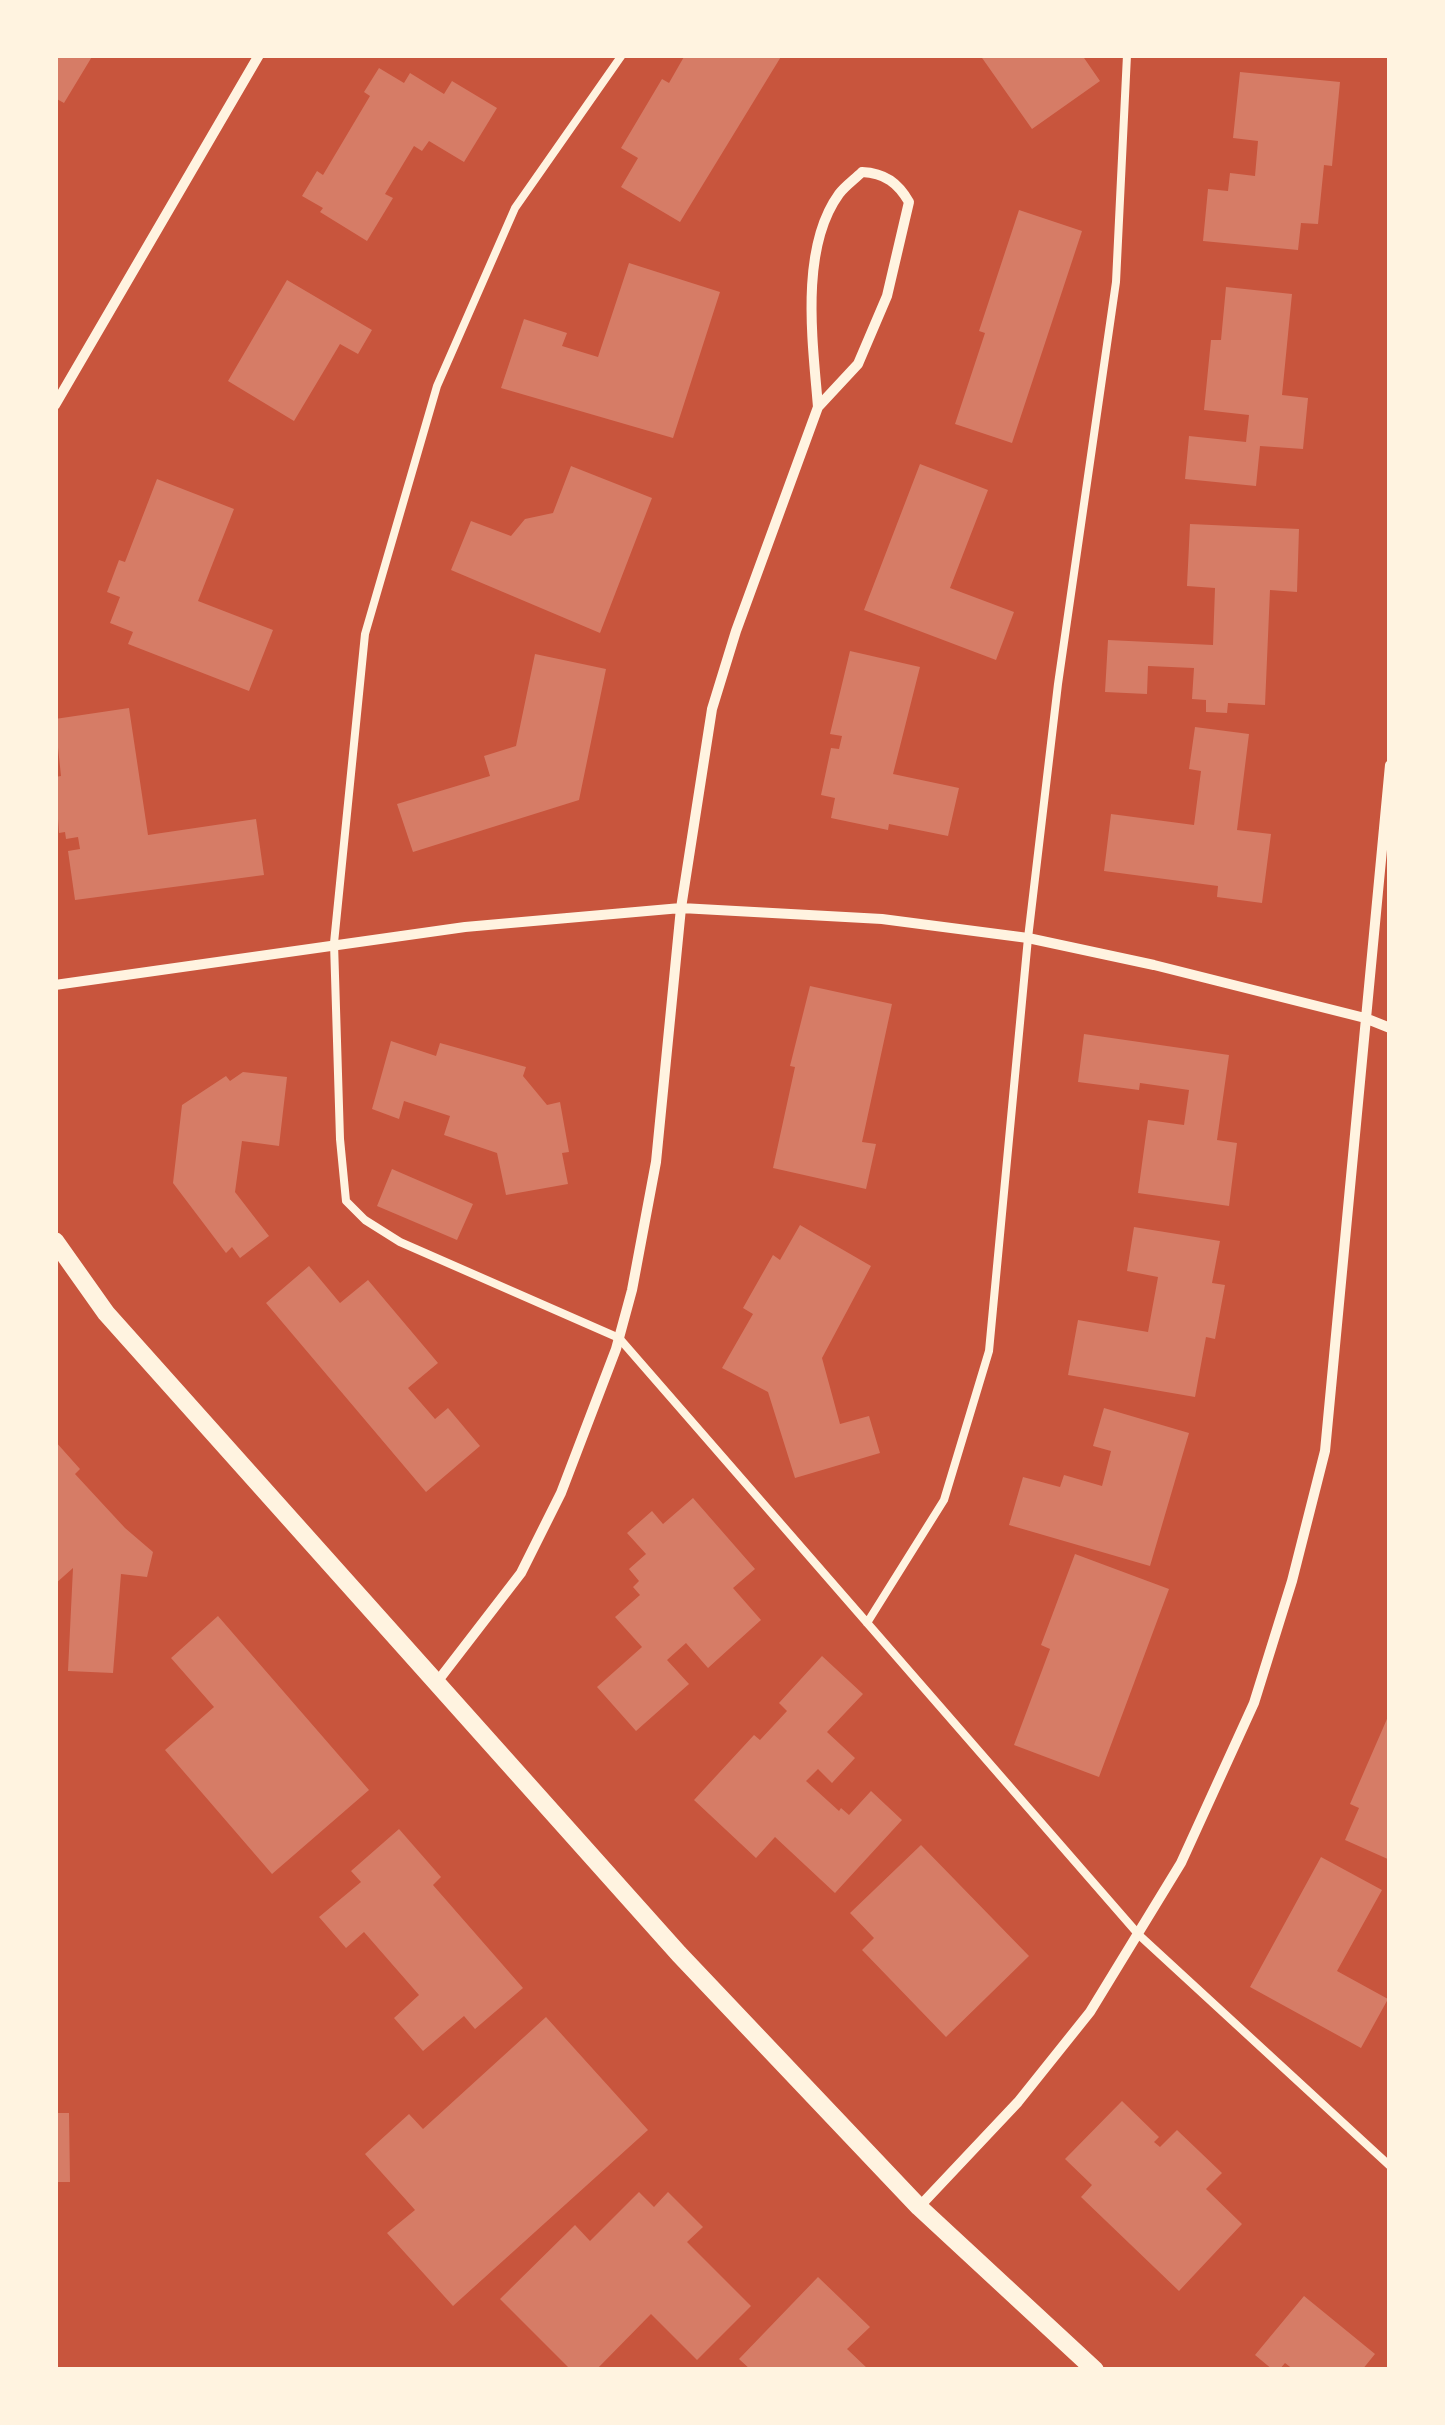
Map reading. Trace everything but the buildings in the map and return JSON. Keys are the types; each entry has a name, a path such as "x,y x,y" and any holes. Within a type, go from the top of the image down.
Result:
{"street":[{"path":"55,405 259,55"},
{"path":"437,1682 520,1573 567,1478 619,1338 656,1162 681,908 712,709 736,631 818,408 858,364 891,278 910,202 898,184 875,173 862,172 839,194 823,228 810,302 818,408"},
{"path":"918,2207 1018,2102 1090,2012 1181,1863 1254,1704 1326,1451 1390,765"},
{"path":"55,985 464,927 681,908 882,919 1028,938 1154,965 1365,1018 1390,1028"},
{"path":"55,1241 106,1314 679,1954 918,2207 1095,2370"}],"lane":[{"path":"622,55 515,208 437,386 365,634 334,943 340,1139 346,1201 364,1220 400,1242 619,1338 1140,1935 1390,2166"},
{"path":"867,1623 944,1500 989,1351 1028,938 1058,684 1116,282 1127,55"}]}
